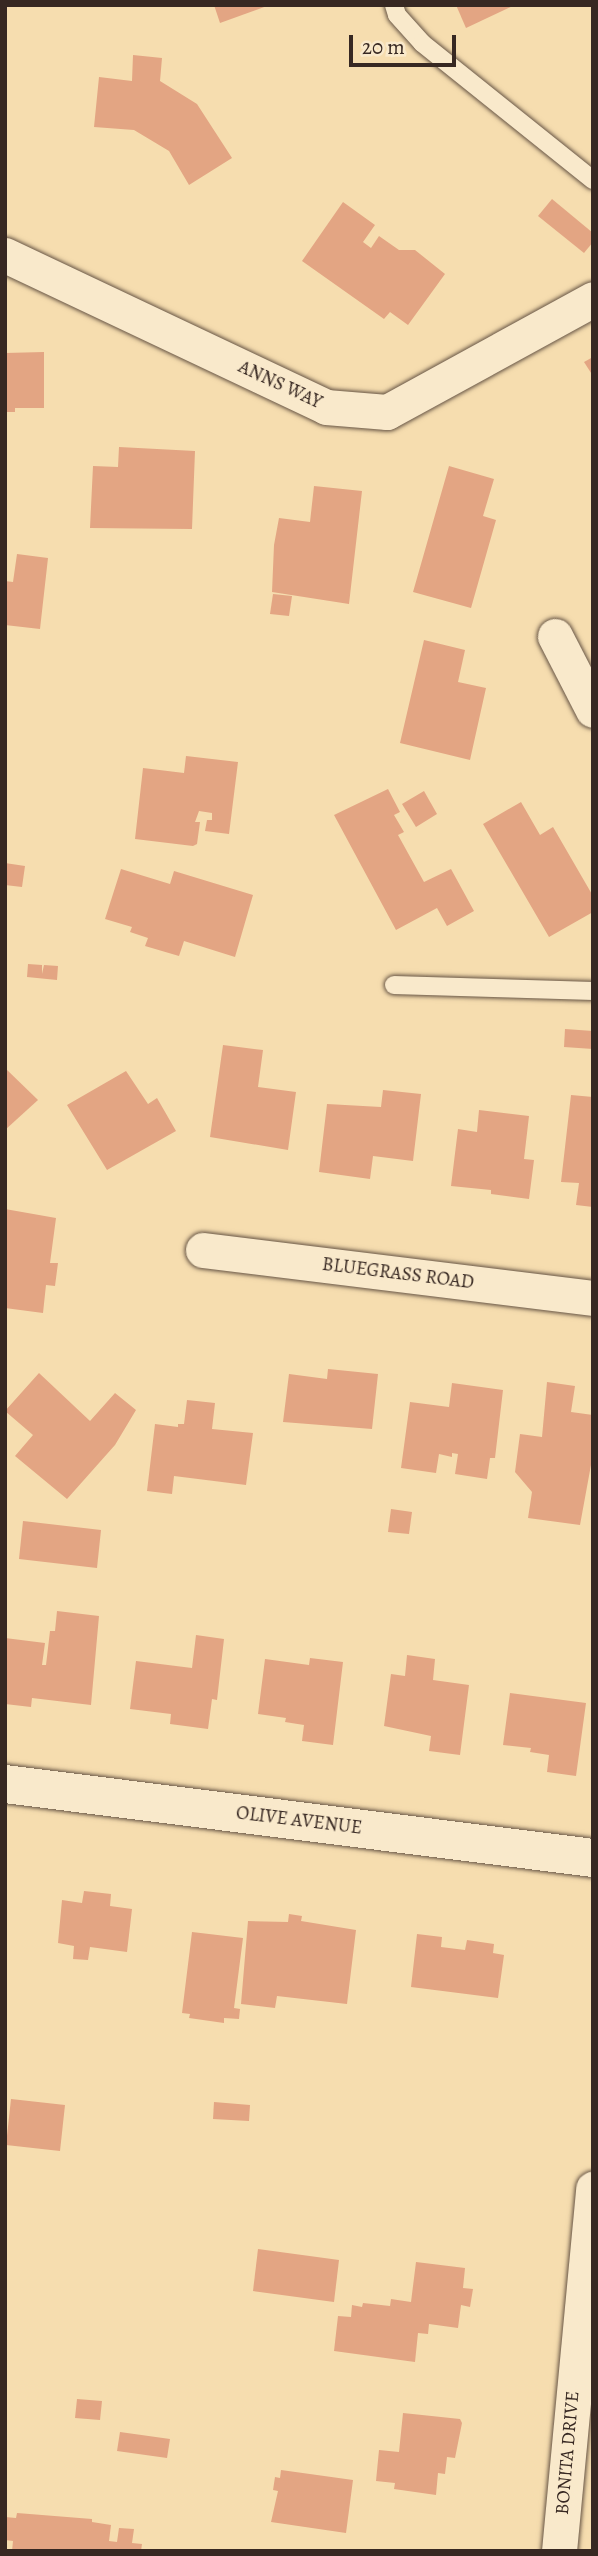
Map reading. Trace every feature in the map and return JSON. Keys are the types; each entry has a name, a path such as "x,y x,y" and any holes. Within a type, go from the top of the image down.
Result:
{"main road":[{"name":"OLIVE AVENUE","path":"5,1784 593,1858"}],"street":[{"name":"ANNS WAY","path":"5,255 326,407 387,412 593,299"},
{"path":"555,636 593,710"},
{"name":"BLUEGRASS ROAD","path":"203,1250 593,1298"},
{"name":"BONITA DRIVE","path":"559,2551 583,2402 593,2189"}],"lane":[{"path":"392,9 422,43 593,180"},
{"path":"394,985 593,991"}],"building":[{"path":"214,5 267,5 267,6 220,23"},
{"path":"456,5 515,5 466,28"},
{"path":"133,55 162,58 160,81 197,104 232,158 189,185 169,151 134,130 94,127 99,77 132,81"},
{"path":"552,199 593,233 593,242 584,253 538,216"},
{"path":"343,202 375,225 363,242 371,248 379,236 399,250 415,250 445,274 408,325 390,312 384,319 302,261"},
{"path":"44,352 44,408 15,408 15,412 5,412 5,353"},
{"path":"593,357 593,376 584,362"},
{"path":"119,447 195,451 192,529 90,528 93,466 118,467"},
{"path":"449,466 494,479 483,516 496,520 471,608 413,592"},
{"path":"314,486 362,491 349,604 272,592 274,545 279,518 310,522"},
{"path":"17,554 48,558 40,629 5,625 5,581 13,582"},
{"path":"273,594 292,596 289,616 270,614"},
{"path":"424,640 465,650 458,682 486,688 470,760 400,743"},
{"path":"186,756 238,762 229,834 205,831 207,820 212,820 212,813 199,811 195,822 200,822 197,844 193,846 135,839 143,768 184,773"},
{"path":"388,789 400,812 394,815 404,832 398,835 424,882 451,869 474,911 447,926 437,908 396,930 334,815"},
{"path":"424,791 437,814 416,827 402,804"},
{"path":"521,802 540,835 553,827 593,896 593,912 549,937 483,824"},
{"path":"5,863 25,866 22,887 5,885"},
{"path":"121,869 170,884 174,871 253,895 235,957 184,941 179,956 145,946 148,938 130,932 132,927 105,919"},
{"path":"28,964 42,965 42,974 44,965 58,966 57,980 27,977"},
{"path":"565,1029 593,1031 593,1049 564,1047"},
{"path":"223,1045 263,1050 258,1087 296,1092 288,1150 210,1137"},
{"path":"5,1068 38,1100 5,1130"},
{"path":"126,1071 148,1104 157,1098 176,1131 107,1170 67,1105"},
{"path":"383,1090 421,1094 413,1161 373,1156 370,1179 319,1172 327,1104 381,1107"},
{"path":"571,1095 593,1097 593,1207 576,1205 579,1183 561,1182"},
{"path":"479,1110 529,1116 524,1159 534,1160 529,1199 491,1194 491,1190 451,1186 458,1129 477,1132"},
{"path":"5,1209 56,1218 50,1263 58,1263 55,1286 46,1285 43,1313 5,1308"},
{"path":"328,1369 378,1374 372,1429 283,1422 289,1374 327,1379"},
{"path":"39,1373 90,1421 115,1393 136,1410 115,1445 67,1499 15,1456 33,1435 5,1411"},
{"path":"547,1382 575,1386 571,1412 593,1415 593,1454 580,1525 528,1518 532,1492 515,1472 520,1434 542,1437"},
{"path":"452,1383 503,1390 495,1458 490,1458 487,1479 455,1474 458,1454 452,1453 452,1457 439,1454 436,1473 401,1468 410,1402 449,1407"},
{"path":"187,1400 215,1403 212,1429 253,1433 246,1485 174,1476 172,1494 147,1491 155,1424 178,1427 178,1424 184,1424"},
{"path":"391,1509 412,1512 409,1534 388,1532"},
{"path":"23,1521 101,1530 97,1568 19,1559"},
{"path":"57,1611 99,1616 91,1705 32,1698 31,1707 5,1704 5,1638 45,1643 42,1665 46,1665 50,1631 55,1631"},
{"path":"196,1635 224,1639 217,1700 212,1699 208,1729 170,1724 171,1714 130,1709 136,1661 192,1668"},
{"path":"407,1655 435,1659 433,1680 469,1685 460,1755 429,1751 431,1736 384,1726 391,1674 405,1676"},
{"path":"310,1658 343,1662 333,1745 302,1741 304,1725 285,1722 286,1718 258,1714 265,1659 309,1665"},
{"path":"510,1693 586,1703 576,1776 547,1772 549,1755 530,1752 531,1748 503,1745"},
{"path":"84,1891 111,1894 110,1906 132,1909 127,1952 90,1947 88,1960 73,1959 74,1946 58,1943 62,1900 82,1903"},
{"path":"289,1914 302,1916 301,1921 356,1930 347,2004 277,1996 275,2008 241,2004 248,1921 288,1922"},
{"path":"192,1932 243,1938 234,2008 240,2009 239,2019 224,2018 224,2023 189,2018 190,2014 182,2013"},
{"path":"417,1934 442,1937 441,1947 465,1950 467,1940 494,1944 493,1953 504,1955 498,1998 411,1987"},
{"path":"11,2099 65,2105 60,2151 6,2145"},
{"path":"214,2102 250,2105 249,2121 213,2119"},
{"path":"258,2249 339,2260 334,2302 253,2291"},
{"path":"416,2262 465,2268 463,2288 473,2289 470,2307 461,2305 458,2328 429,2324 428,2334 418,2333 415,2362 334,2351 338,2316 351,2317 352,2305 362,2307 363,2303 390,2306 391,2299 411,2302"},
{"path":"77,2399 102,2401 100,2420 75,2418"},
{"path":"403,2413 460,2419 462,2423 455,2458 447,2457 445,2474 438,2473 436,2495 394,2489 395,2483 376,2481 379,2450 399,2452"},
{"path":"120,2432 170,2439 167,2458 117,2451"},
{"path":"281,2470 353,2480 346,2533 271,2522 278,2491 273,2490 275,2477 280,2478"},
{"path":"17,2513 92,2519 92,2522 111,2525 109,2541 117,2542 119,2528 134,2529 132,2543 142,2544 141,2551 12,2551 13,2541 5,2540 5,2517 16,2518"}]}
